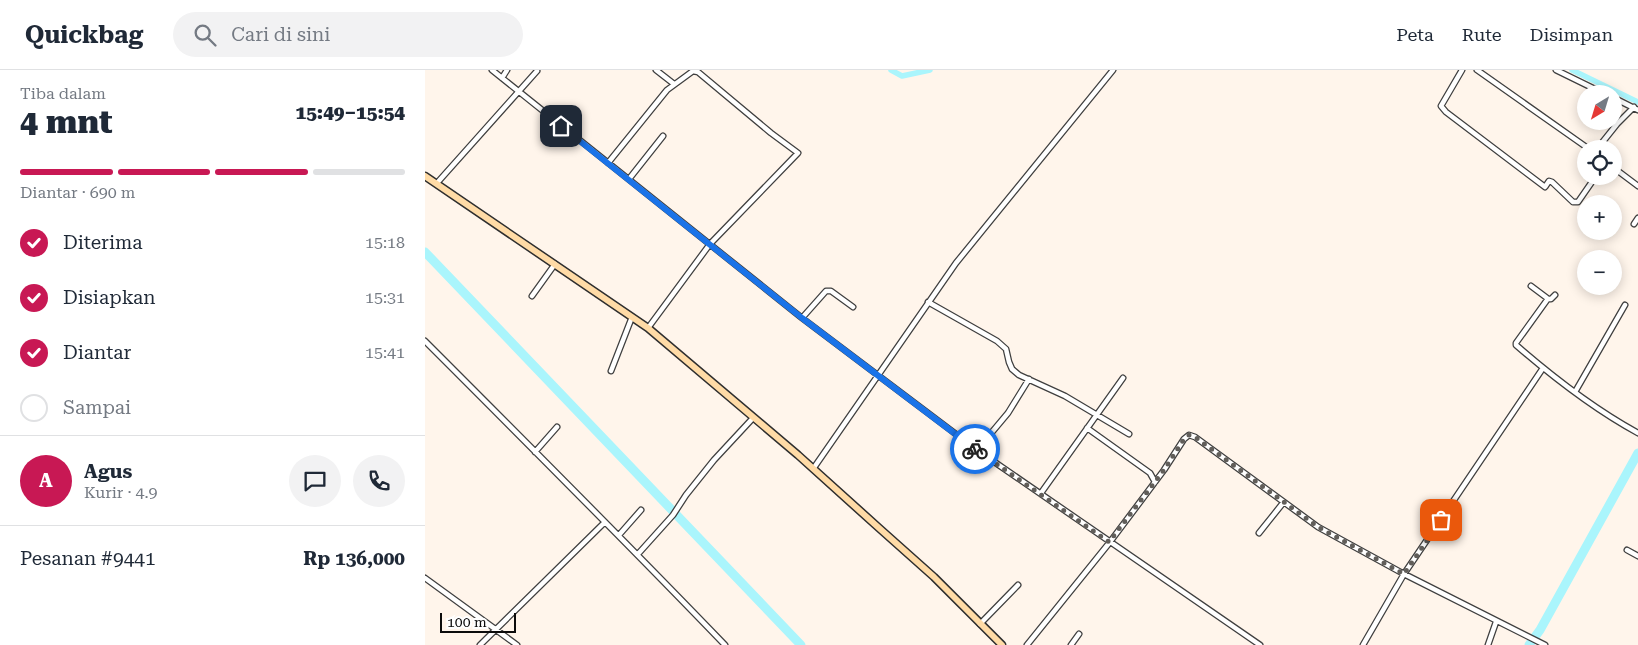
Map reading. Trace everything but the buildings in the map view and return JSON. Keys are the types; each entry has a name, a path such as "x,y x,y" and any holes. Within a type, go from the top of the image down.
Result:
{"street":[{"path":"492,70 802,318 977,450 1259,645"},
{"path":"502,78 507,70"},
{"path":"656,70 673,84"},
{"path":"813,469 928,302 978,236 1113,70"},
{"path":"1462,70 1441,106 1446,112 1545,187 1549,181 1552,182 1573,202 1579,202 1590,185"},
{"path":"1477,70 1577,141"},
{"path":"1556,70 1587,85"},
{"path":"437,183 537,71"},
{"path":"608,163 673,84 691,72 698,72 797,153 709,244 649,328"},
{"path":"1604,140 1617,124 1636,108 1623,102"},
{"path":"629,179 663,136"},
{"path":"1622,174 1638,186"},
{"path":"425,176 649,328 813,469 934,577 1002,645"},
{"path":"1634,224 1638,218"},
{"path":"532,296 555,264"},
{"path":"1531,286 1547,299"},
{"path":"802,318 826,291 831,291 853,306"},
{"path":"1555,295 1551,299 1547,299 1515,344 1575,392 1612,418 1638,433"},
{"path":"928,302 997,341 1006,349 1012,369 1065,396 1129,434"},
{"path":"1575,392 1625,305"},
{"path":"611,371 632,318"},
{"path":"425,341 638,554 725,645"},
{"path":"1363,645 1404,574 1543,368"},
{"path":"1041,493 1123,378"},
{"path":"977,450 1008,413 1029,379"},
{"path":"638,554 673,515 714,460 753,418"},
{"path":"535,452 557,427"},
{"path":"1087,428 1150,473 1155,482"},
{"path":"1027,645 1109,542 1155,482 1184,439 1189,435 1195,437 1318,527 1496,622 1545,645"},
{"path":"1259,533 1283,503"},
{"path":"619,535 641,510"},
{"path":"480,645 605,522"},
{"path":"1627,550 1638,556"},
{"path":"425,578 497,628 517,645"},
{"path":"980,624 1018,585"},
{"path":"1488,645 1496,622"},
{"path":"1071,645 1079,634"}],"waterway":[{"path":"891,70 902,76 930,70"},
{"path":"1572,70 1638,102"},
{"path":"425,252 801,645"},
{"path":"1529,645 1540,630 1638,453"}],"way so far":[{"path":"975,449 1109,542 1176,454 1184,439 1189,435 1195,437 1318,527 1404,574 1441,520"}],"route":[{"path":"561,126 802,318 975,449"}]}
